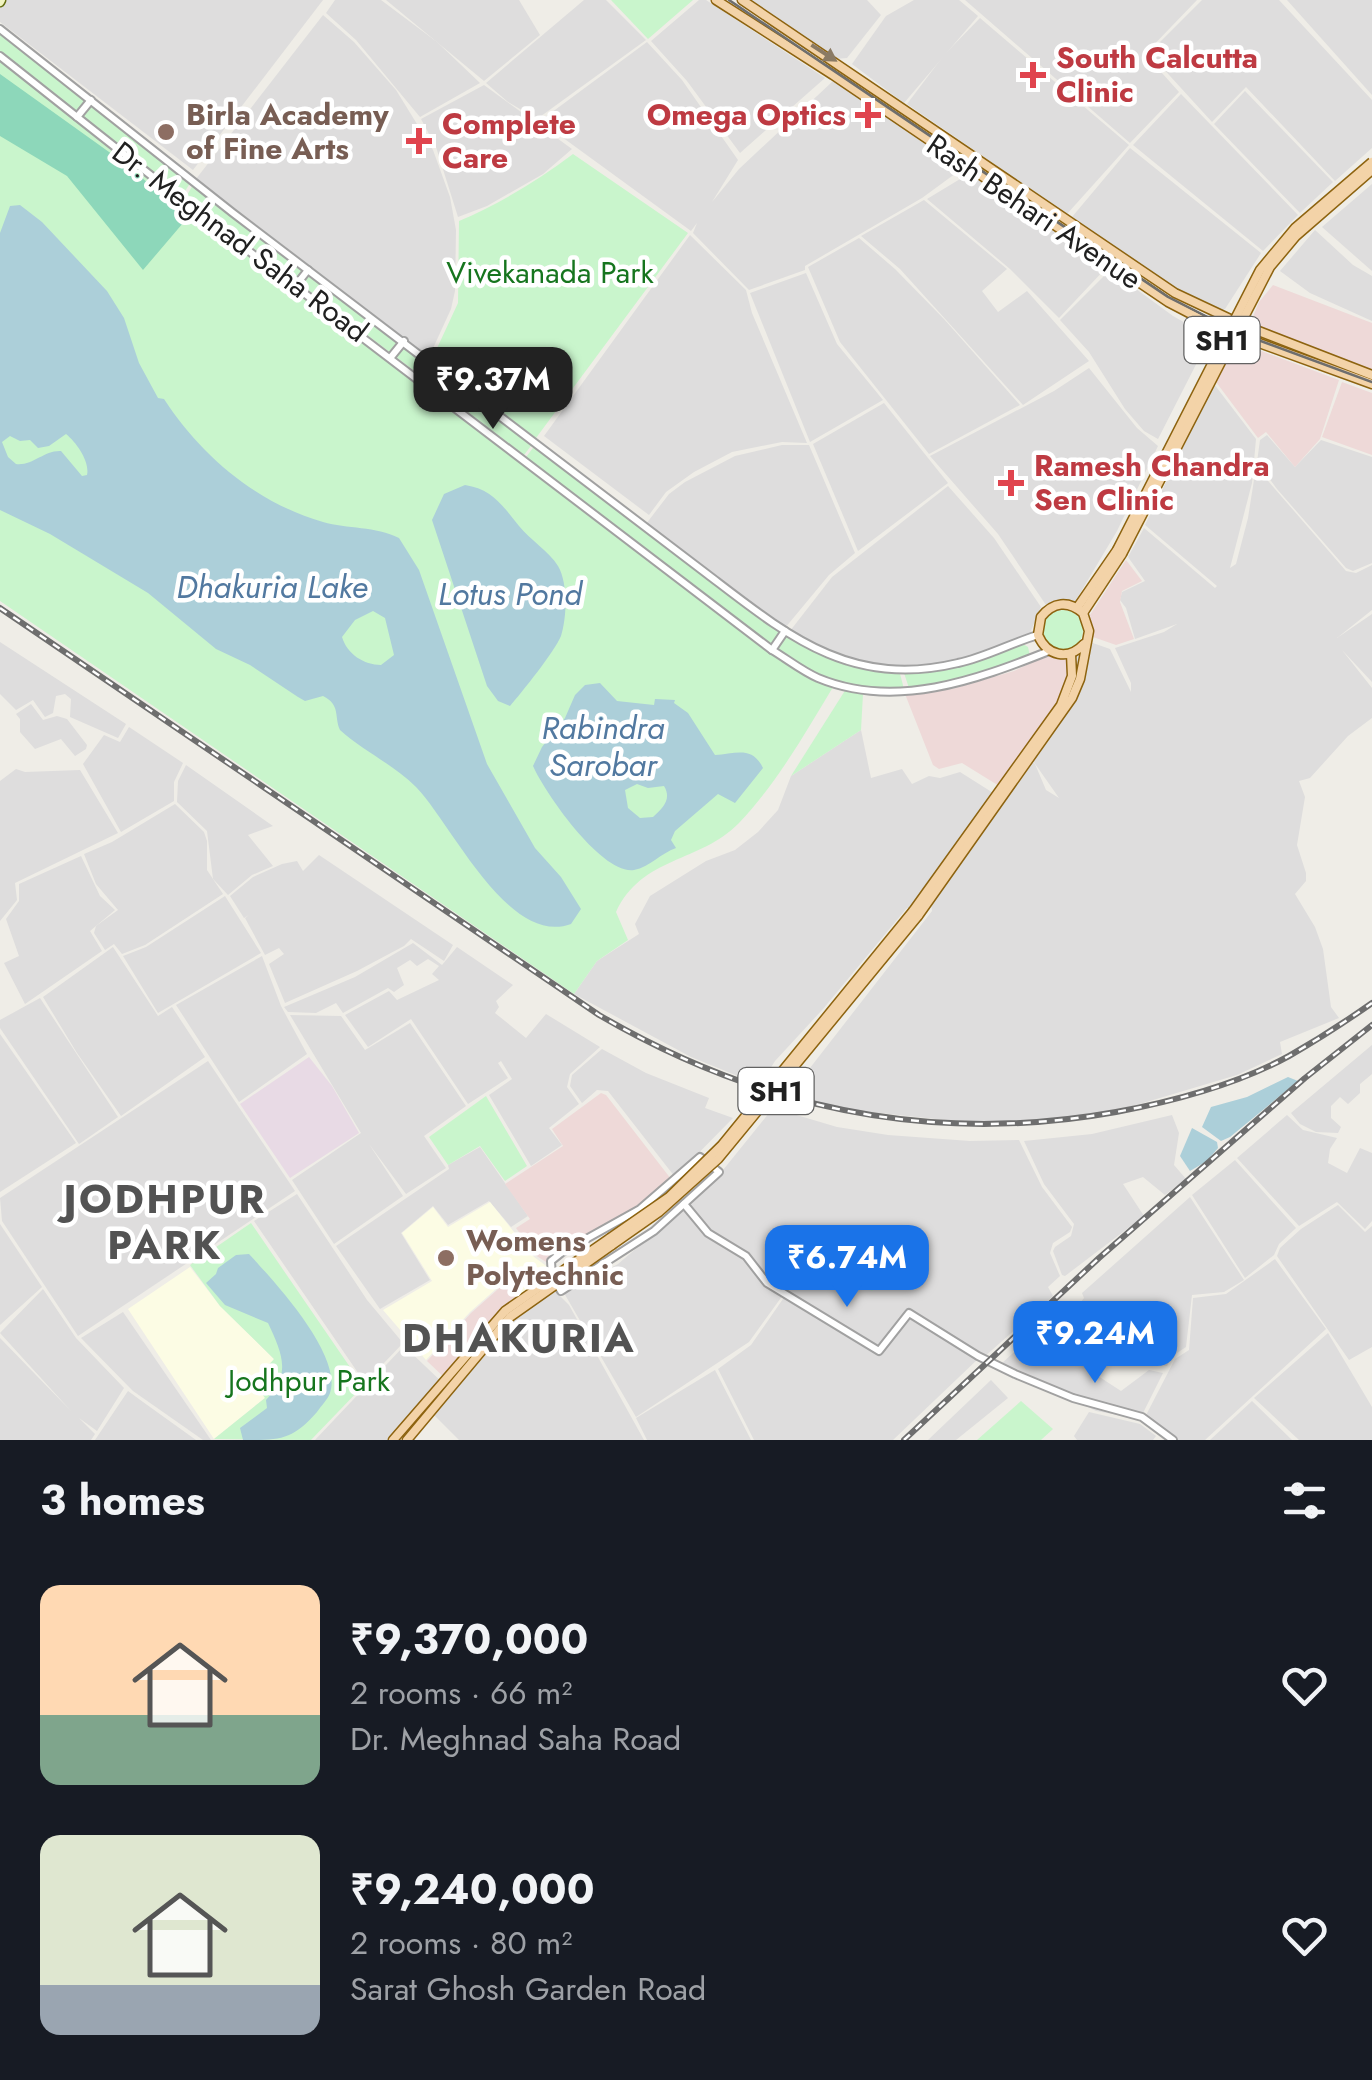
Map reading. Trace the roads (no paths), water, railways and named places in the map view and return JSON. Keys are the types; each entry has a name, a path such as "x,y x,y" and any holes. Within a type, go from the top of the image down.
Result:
{"main road":[{"name":"Rash Behari Avenue","path":"716,0 834,75 1168,302 1218,328 1372,384"},
{"name":"Rash Behari Avenue","path":"742,0 1175,293 1224,318 1372,376"},
{"name":"SH1","path":"928,897 1072,698 1080,679 1089,631 1080,611 1119,552 1260,270 1295,228 1372,166"},
{"path":"1080,611 1064,604 1046,610 1038,635 1049,651 1071,654 1084,644"},
{"name":"SH1","path":"407,1440 510,1318 587,1264 722,1146 916,914 1061,704 1072,676 1071,654"},
{"path":"579,1244 587,1264"},
{"name":"SH1","path":"393,1440 495,1320 557,1284"}],"street":[{"name":"Dr. Meghnad Saha Road","path":"0,29 308,270 785,631 843,662 921,670 986,656 1038,635"},
{"name":"Dr. Meghnad Saha Road","path":"0,56 772,650 816,677 845,687 884,692 967,682 1049,651"},
{"path":"76,117 90,100"},
{"path":"296,285 308,270"},
{"path":"392,357 404,341"},
{"path":"440,394 454,379"},
{"path":"772,650 785,631"},
{"path":"700,1157 718,1172 654,1231 587,1264 557,1284 551,1262 579,1244 640,1209 700,1157"},
{"path":"684,1204 708,1233 746,1256 768,1283 879,1350 909,1313 996,1364 1073,1398 1142,1417 1173,1440"}],"water":[{"name":"Dhakuria Lake","path":"20,205 42,222 107,291 124,318 139,363 158,398 164,399 213,458 253,490 299,514 399,538 419,570 487,764 535,848 561,877 581,909 571,924 548,926 525,918 504,901 416,787 340,730 335,707 329,700 323,696 305,701 298,697 250,665 216,649 148,593 50,534 0,510 0,233 10,206","holes":["66,434 82,453 87,475 82,476 61,451 16,464 2,442 10,436 30,440 38,448 49,446","373,611 385,618 394,655 381,665 357,657 342,637 355,620"]},
{"name":"Lotus Pond","path":"465,485 483,490 496,500 554,561 564,581 561,636 510,706 498,701 487,686 432,520 444,494"},
{"name":"Rabindra Sarobar","path":"600,683 617,701 654,705 655,699 675,700 715,755 748,754 763,768 735,803 718,794 675,831 671,840 676,848 640,868 621,868 606,860 576,830 533,766 542,747 565,718 575,695 585,685","holes":["637,784 648,788 664,786 667,799 653,817 640,818 628,808 625,790"]},
{"path":"1288,1077 1298,1081 1230,1137 1221,1141 1202,1127 1211,1107 1247,1097"},
{"path":"1192,1128 1217,1142 1218,1148 1207,1161 1190,1171 1180,1156"},
{"path":"249,1254 303,1319 326,1359 331,1377 330,1393 317,1412 293,1433 277,1439 243,1440 240,1428 267,1408 266,1400 282,1372 280,1354 268,1323 225,1305 206,1283 236,1255"}],"tram line":[{"path":"729,0 1168,297 1239,333 1372,382"}],"railway":[{"path":"0,608 599,1015 660,1048 785,1096 914,1121 980,1124 1116,1112 1227,1084 1299,1050 1372,1003"},
{"path":"904,1440 1099,1258 1305,1078 1372,1025"}],"place":[{"name":"South Calcutta Clinic","path":"1033,75"},
{"name":"Omega Optics","path":"868,115"},
{"name":"Birla Academy of Fine Arts","path":"166,132"},
{"name":"Complete Care","path":"419,141"},
{"name":"Ramesh Chandra Sen Clinic","path":"1011,483"},
{"name":"Womens Polytechnic","path":"446,1258"}],"district":[{"name":"JODHPUR PARK","path":"165,1222"},
{"name":"DHAKURIA","path":"519,1338"}],"park label":[{"name":"Vivekanada Park","path":"550,273"},
{"name":"Jodhpur Park","path":"309,1381"}]}
